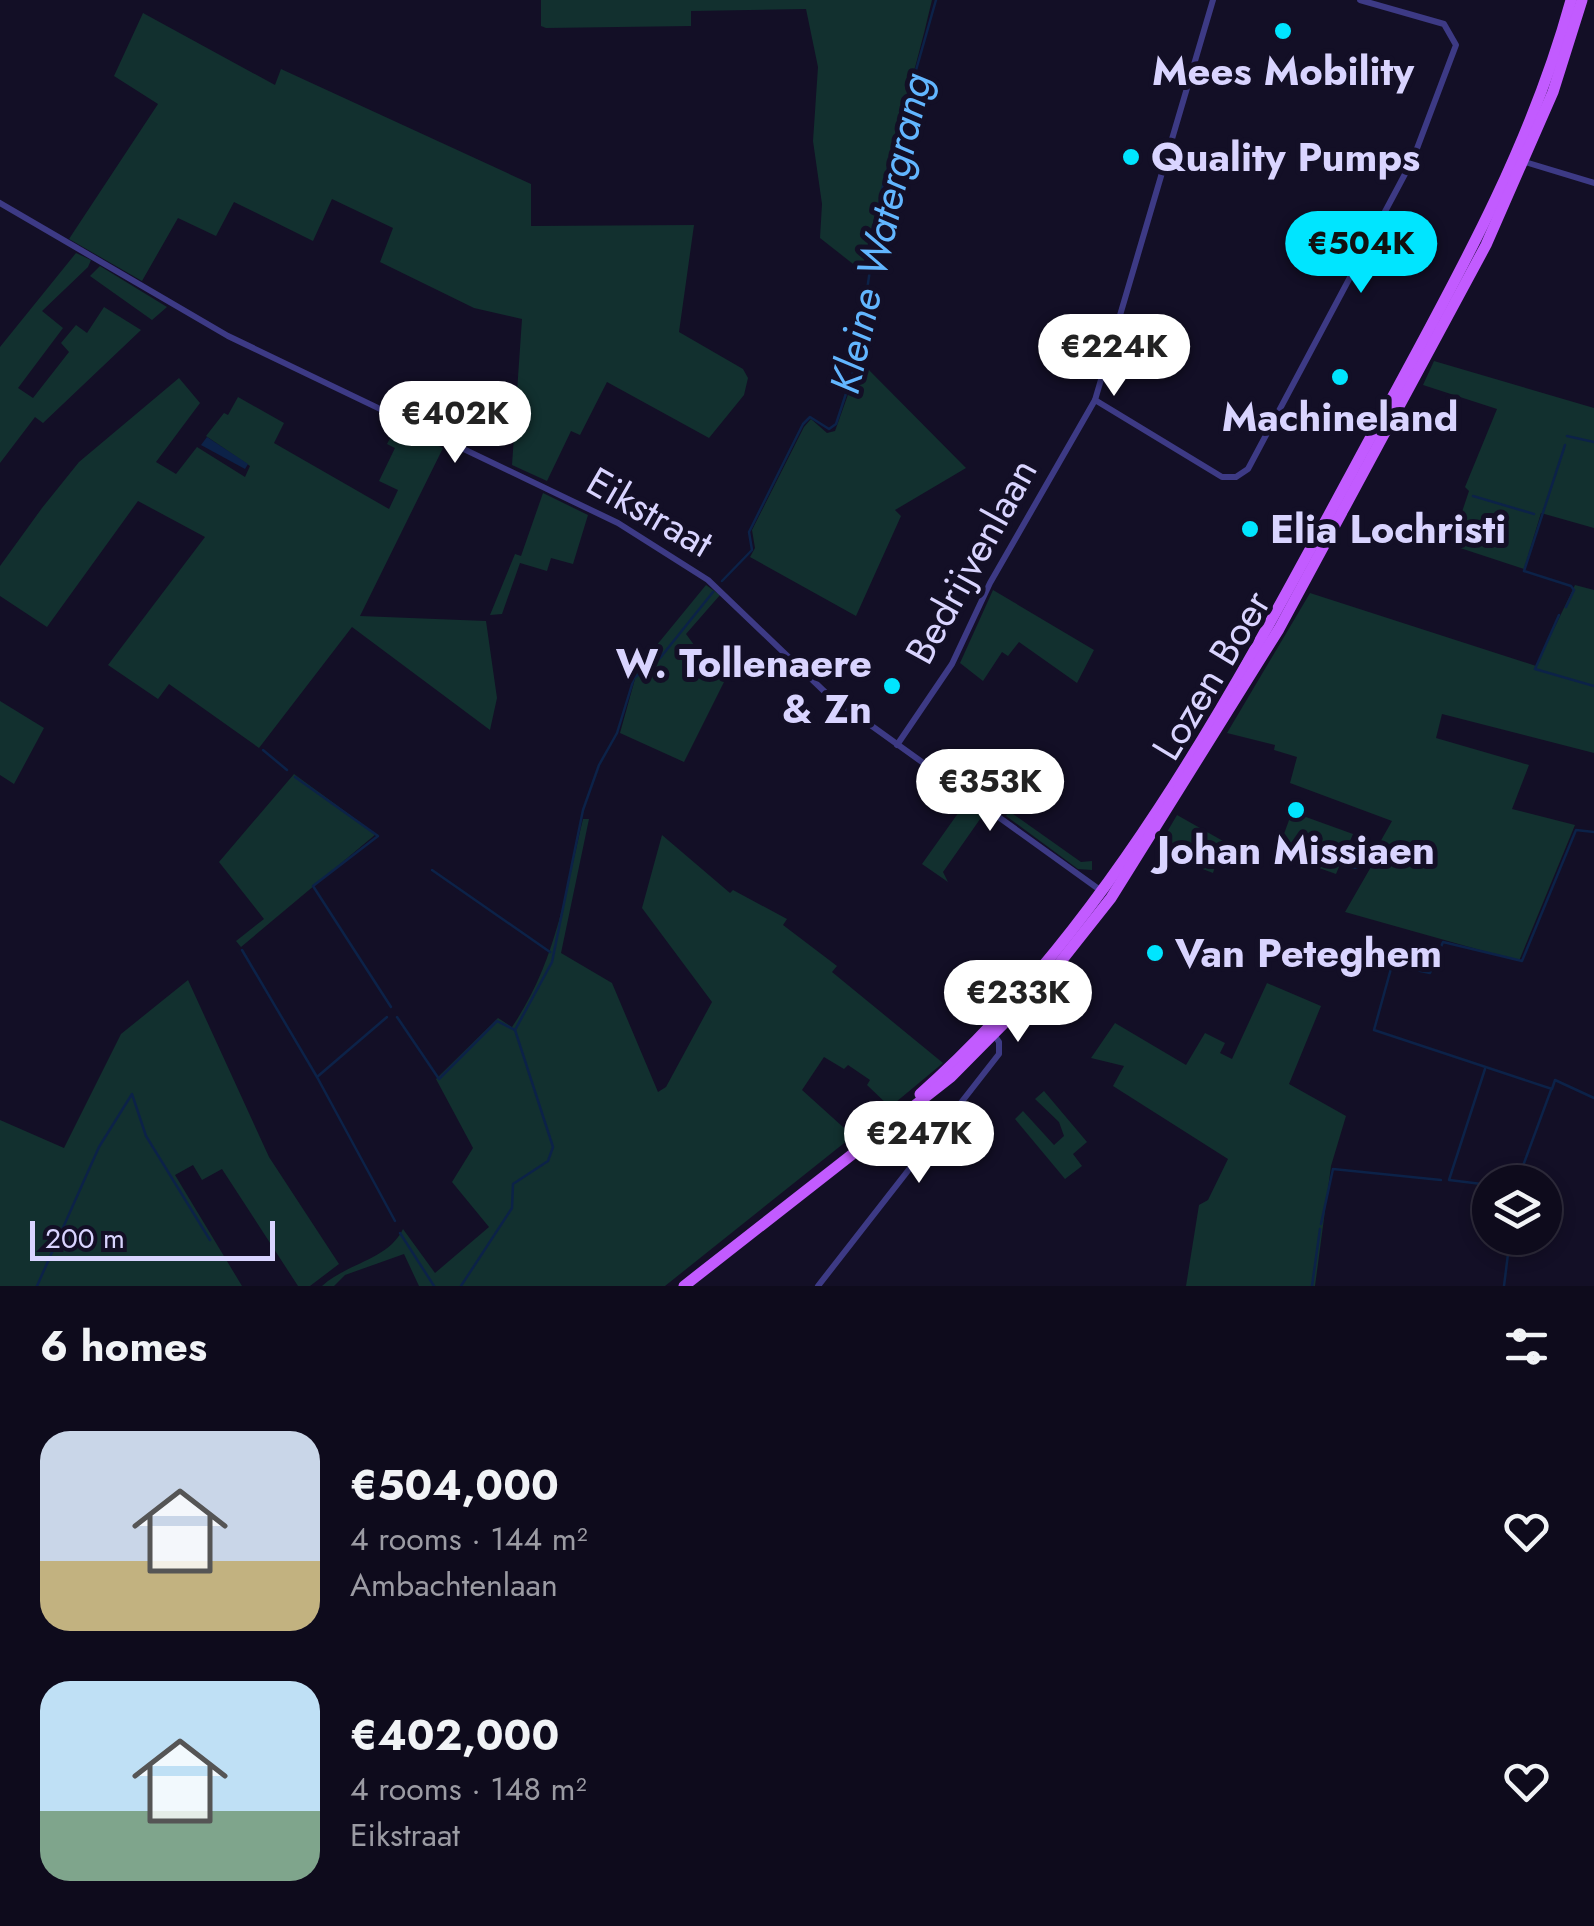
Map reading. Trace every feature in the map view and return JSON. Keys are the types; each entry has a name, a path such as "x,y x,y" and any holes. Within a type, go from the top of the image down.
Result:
{"main road":[{"name":"Lozen Boer","path":"1107,896 1270,624 1477,239 1513,165 1570,0"},
{"name":"Lozen Boer","path":"1107,896 1279,629 1486,245 1525,162 1582,0"},
{"path":"684,1286 896,1119 978,1045 1107,896"}],"street":[{"name":"Bedrijvenlaan","path":"898,745 952,664 990,583 1095,400 1213,0"},
{"path":"1095,400 1222,477 1236,477 1248,469 1413,159 1456,45 1444,24 1360,0"},
{"path":"1525,162 1594,183"},
{"name":"Eikstraat","path":"0,203 228,336 618,523 724,592 826,693 1107,896"},
{"path":"818,1286 992,1062 1000,1047 991,1031"},
{"path":"978,1045 992,1062"}],"green space":[{"path":"541,0 932,0 862,271 820,238 822,204 813,141 818,67 806,9 691,11 691,26 546,28 541,26"},
{"path":"143,13 275,85 281,69 531,184 531,226 694,225 679,332 743,369 748,378 744,395 709,438 607,382 580,435 571,431 547,481 512,465 522,319 474,308 380,262 393,228 332,199 313,241 234,202 216,236 178,218 142,281 69,239 158,104 114,76"},
{"path":"76,253 91,260 88,267 42,311 63,328 18,388 33,398 69,352 61,343 76,325 87,333 104,307 141,330 43,423 35,417 0,463 0,347"},
{"path":"100,266 167,307 152,320 90,276"},
{"path":"860,361 966,468 895,510 901,516 856,616 750,557 755,548 752,530 804,427 811,419 827,433 835,431"},
{"path":"1434,361 1594,408 1594,528 1541,513 1524,569 1451,545 1469,491 1465,487 1497,409 1423,385"},
{"path":"179,378 200,403 156,462 176,474 197,447 245,477 250,466 206,436 224,413 228,415 238,397 284,423 274,443 389,509 398,490 379,481 395,448 387,444 396,427 443,448 360,616 486,621 497,698 490,730 352,627 259,748 169,684 158,699 108,665 205,537 138,501 47,627 0,596 0,566 79,462"},
{"path":"543,493 588,515 573,564 551,558 547,571 520,563 502,614 490,615 515,554 521,556"},
{"path":"706,585 720,595 686,634 711,668 727,676 684,762 620,733 638,668"},
{"path":"1575,585 1594,590 1594,753 1442,714 1436,738 1529,765 1512,809 1575,825 1519,961 1345,912 1383,846 1379,844 1392,821 1290,783 1297,757 1274,750 1275,745 1227,733 1310,593 1536,666"},
{"path":"993,590 1094,650 1077,683 1019,642 1008,656 1002,652 983,681 960,663"},
{"path":"0,701 44,728 14,784 0,775"},
{"path":"294,774 376,834 241,947 236,941 264,919 219,862"},
{"path":"966,802 985,812 943,872 948,882 922,864"},
{"path":"1009,811 1081,862 1092,861 1092,870 1078,869 1006,816"},
{"path":"1292,812 1353,834 1336,874 1277,853"},
{"path":"1177,815 1223,841 1213,873 1156,851"},
{"path":"583,819 589,819 561,953 612,983 658,1092 666,1087 712,1002 642,908 662,835 730,893 733,890 787,919 783,925 837,966 832,972 943,1063 890,1107 867,1085 870,1080 848,1065 844,1069 824,1057 802,1090 853,1136 665,1286 419,1286 404,1254 345,1275 334,1286 322,1286 388,1248 403,1229 435,1273 489,1227 452,1182 473,1148 436,1079 498,1018 512,1027 527,1002 557,927"},
{"path":"188,980 269,1157 339,1264 310,1286 298,1286 222,1169 202,1180 193,1165 175,1175 242,1286 0,1286 0,1120 64,1148 121,1034"},
{"path":"1267,983 1321,1006 1289,1084 1346,1116 1331,1166 1315,1286 1186,1286 1199,1205 1208,1200 1228,1159 1113,1086 1124,1066 1091,1058 1115,1023 1186,1065 1205,1033 1225,1043 1220,1053 1232,1059"},
{"path":"1044,1091 1087,1142 1073,1154 1082,1166 1065,1179 1015,1119 1023,1111 1054,1145 1064,1136 1059,1122 1035,1099"}],"water":[{"path":"207,437 248,464 245,469 201,445"},
{"path":"1355,847 1363,850 1363,866 1355,869 1347,866 1344,858 1347,850"}],"waterway":[{"name":"Kleine Watergrang","path":"722,581 752,550 749,532 803,424 810,417 829,429 836,424 857,360 881,193 936,0"},
{"path":"1567,436 1594,442"},
{"path":"1565,445 1524,571 1571,586 1574,590 1566,607"},
{"path":"1473,496 1534,514"},
{"name":"Kleine Watergrang","path":"461,1286 512,1208 513,1184 548,1161 553,1147 515,1030 552,962 583,810 599,765 617,733 634,678 660,658 713,592"},
{"path":"1559,615 1535,669 1594,686"},
{"path":"263,750 287,770"},
{"path":"295,777 378,836 313,886 391,1007"},
{"path":"1594,832 1576,830 1522,961 1443,942 1430,973 1392,965 1374,1030 1552,1089 1555,1080 1594,1098"},
{"path":"432,870 550,952"},
{"path":"242,950 317,1077"},
{"path":"387,1017 317,1077 395,1221"},
{"path":"397,1017 439,1079 497,1021 515,1030"},
{"path":"1472,1183 1449,1180 1485,1069"},
{"path":"1523,1165 1551,1090"},
{"path":"37,1286 99,1147 132,1094 146,1136 210,1240"},
{"path":"1321,1224 1333,1169 1441,1180"},
{"path":"1312,1286 1320,1229"},
{"path":"400,1233 434,1286"},
{"path":"1504,1286 1508,1255"}],"place":[{"name":"Mees Mobility","path":"1283,31"},
{"name":"Quality Pumps","path":"1131,157"},
{"name":"Machineland","path":"1340,377"},
{"name":"Elia Lochristi","path":"1250,529"},
{"name":"W. Tollenaere & Zn","path":"892,686"},
{"name":"Johan Missiaen","path":"1296,810"},
{"name":"Van Peteghem","path":"1155,953"}]}
